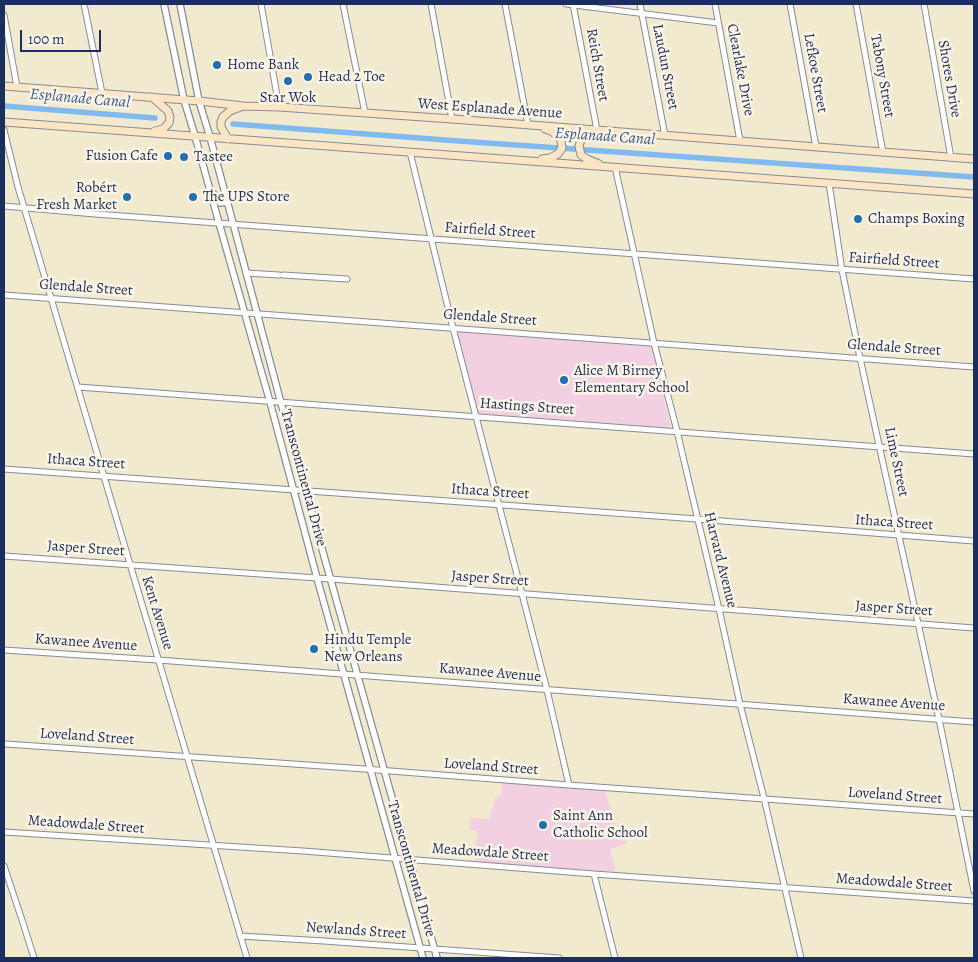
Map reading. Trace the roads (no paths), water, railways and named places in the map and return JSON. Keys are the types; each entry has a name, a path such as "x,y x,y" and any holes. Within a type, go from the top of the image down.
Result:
{"main road":[{"name":"West Esplanade Avenue","path":"4,86 199,100 244,106 365,113 974,159"},
{"path":"147,133 163,129 169,123 170,117 168,111 152,97"},
{"path":"228,138 221,127 223,117 230,111 244,106"},
{"path":"4,122 974,194"},
{"path":"524,160 550,158 560,151 561,141 558,136 551,131 537,126"},
{"path":"606,167 581,155 579,148 581,140 591,135 633,137 647,134"}],"street":[{"path":"84,4 102,94"},
{"name":"Transcontinental Drive","path":"164,4 184,100 270,402 423,958"},
{"name":"Transcontinental Drive","path":"180,4 199,100 281,403 437,958"},
{"path":"261,4 279,107"},
{"path":"343,4 365,113"},
{"path":"431,4 452,120"},
{"path":"505,4 528,125"},
{"path":"566,4 718,23"},
{"name":"Reich Street","path":"573,4 596,130"},
{"name":"Laudun Street","path":"640,4 665,136"},
{"name":"Clearlake Drive","path":"715,4 740,141"},
{"name":"Lefkoe Street","path":"790,4 816,147"},
{"name":"Tabony Street","path":"856,4 883,152"},
{"name":"Shores Drive","path":"924,4 951,158"},
{"path":"4,16 17,87"},
{"name":"Kent Avenue","path":"4,130 17,186 247,958"},
{"path":"410,152 453,328 547,690 569,785"},
{"name":"Harvard Avenue","path":"615,167 654,343 677,432 801,958"},
{"name":"Lime Street","path":"829,183 842,270 939,719 974,892"},
{"path":"210,190 220,203 227,202"},
{"name":"Fairfield Street","path":"4,206 634,255 974,279"},
{"path":"246,273 347,279"},
{"name":"Glendale Street","path":"4,295 974,367"},
{"name":"Hastings Street","path":"78,387 974,454"},
{"name":"Ithaca Street","path":"4,469 974,541"},
{"name":"Jasper Street","path":"4,556 974,628"},
{"name":"Kawanee Avenue","path":"4,650 974,722"},
{"name":"Loveland Street","path":"6,744 974,814"},
{"name":"Meadowdale Street","path":"4,832 303,851 974,901"},
{"path":"4,866 34,958"},
{"path":"594,874 615,958"},
{"name":"Newlands Street","path":"240,936 324,940 559,958"}],"waterway":[{"name":"Esplanade Canal","path":"4,106 155,118"},
{"name":"Esplanade Canal","path":"233,124 974,177"}],"place":[{"name":"Home Bank","path":"217,65"},
{"name":"Head 2 Toe","path":"308,77"},
{"name":"Star Wok","path":"288,81"},
{"name":"Fusion Cafe","path":"168,156"},
{"name":"Tastee","path":"184,157"},
{"name":"Robért Fresh Market","path":"127,197"},
{"name":"The UPS Store","path":"193,197"},
{"name":"Champs Boxing","path":"858,219"},
{"name":"Alice M Birney Elementary School","path":"564,380"},
{"name":"Hindu Temple New Orleans","path":"314,649"},
{"name":"Saint Ann Catholic School","path":"543,825"}]}
